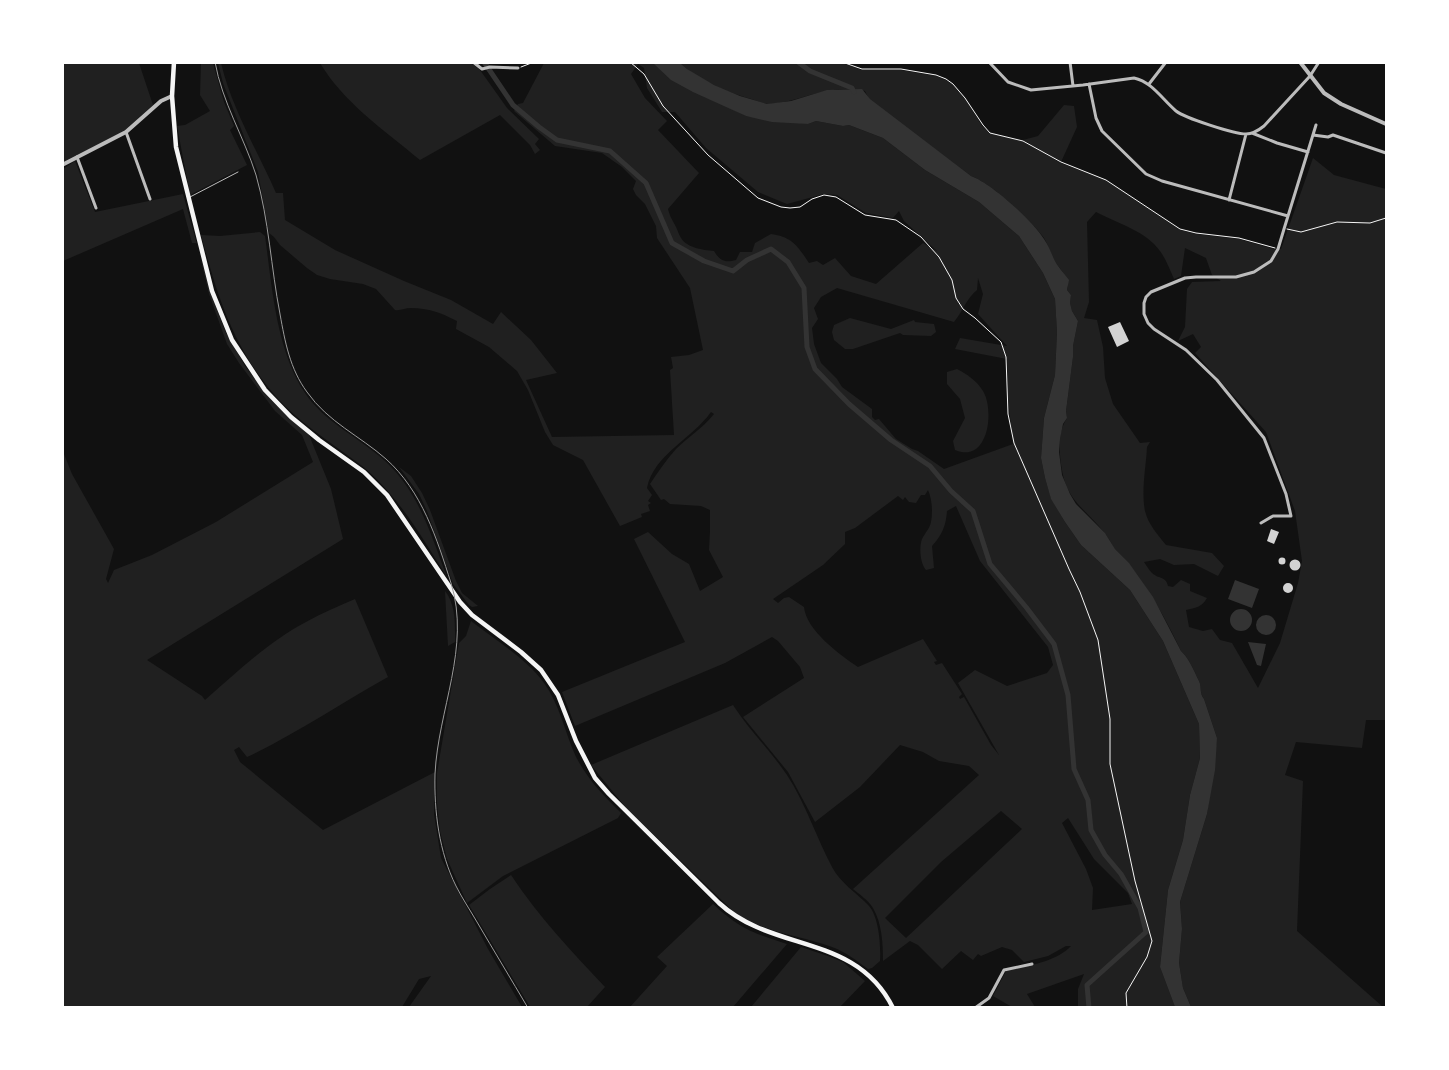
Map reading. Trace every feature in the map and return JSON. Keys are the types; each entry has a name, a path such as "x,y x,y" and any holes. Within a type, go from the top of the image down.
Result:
{"main road":[{"path":"174,62 172,96 176,147 212,291 224,323 242,356 265,390 291,417 319,440 364,472 387,496 460,602 472,615 542,670 558,695 584,759 601,786 719,903 734,916 767,932 832,952 849,960 878,984 893,1008"}],"street":[{"path":"473,62 482,69 490,67 518,68"},
{"path":"989,62 1008,82 1031,90 1134,78 1141,79 1149,84 1178,112 1218,127 1246,134 1264,126 1310,76 1318,62"},
{"path":"1070,62 1073,86"},
{"path":"1149,84 1166,62"},
{"path":"1300,62 1324,93 1341,104 1386,124"},
{"path":"1089,84 1096,118 1102,131 1146,174 1162,181 1288,216"},
{"path":"62,165 126,132 161,101 172,96"},
{"path":"1261,523 1273,516 1291,516 1286,494 1264,438 1217,380 1195,357 1148,323 1144,314 1144,303 1146,297 1151,292 1191,277 1228,278 1254,272 1271,261 1278,249 1316,125"},
{"path":"126,132 150,199"},
{"path":"1252,132 1277,143 1308,152"},
{"path":"1229,200 1246,134"},
{"path":"1313,135 1328,137 1332,135 1386,153"},
{"path":"77,157 96,208"},
{"path":"975,1008 989,998 1004,970 1032,964"}],"lane":[{"path":"188,198 238,172"}],"path":[{"path":"518,68 534,62"},
{"path":"630,62 644,74 663,106 708,154 758,198 781,207 790,208 800,207 812,199 824,195 836,196 866,215 896,220 921,237 939,257 952,280 956,298 963,309 1001,342 1006,356 1008,414 1014,443 1080,592 1098,640 1110,719 1110,764 1135,880 1152,941 1147,958 1126,993 1127,1008"},
{"path":"842,62 862,69 901,69 936,75 946,79 954,84 966,98 990,133 1023,141 1061,162 1106,180 1180,229 1196,233 1239,238 1278,249"},
{"path":"1284,229 1301,232 1337,222 1370,223 1386,218"}],"shaded area":[{"path":"839,62 862,70 901,70 936,76 953,84 965,98 982,126 990,133 1023,141 1061,163 1106,180 1180,230 1196,234 1239,239 1277,250 1281,249 1313,158 1334,175 1386,189 1386,720 1366,720 1362,748 1296,742 1285,775 1303,781 1297,931 1383,1007 1191,1007 1183,988 1179,963 1182,929 1180,902 1207,814 1217,738 1199,681 1158,606 1130,565 1114,548 1104,532 1074,499 1065,482 1060,455 1060,440 1061,431 1067,418 1066,411 1073,346 1078,321 1072,311 1071,295 1067,290 1067,279 1054,260 1044,238 1020,212 999,194 971,176 892,117 869,99 865,91 840,89 768,104 718,87 695,75 680,63","holes":["1096,212 1131,228 1154,244 1164,257 1174,279 1181,276 1185,248 1206,258 1212,275 1221,281 1192,282 1187,289 1185,327 1178,341 1193,334 1201,347 1195,353 1266,432 1295,511 1302,561 1298,583 1280,643 1258,688 1232,643 1220,640 1212,629 1203,631 1189,627 1186,610 1201,605 1207,598 1190,591 1190,584 1181,580 1173,587 1168,586 1164,579 1152,573 1144,562 1160,559 1174,565 1194,564 1218,576 1224,566 1212,553 1166,545 1146,516 1144,487 1147,447 1150,442 1140,443 1113,404 1105,378 1103,347 1097,320 1084,318 1089,302 1087,222"]},
{"path":"63,63 139,63 153,105 123,132 63,162"},
{"path":"201,63 213,63 224,102 234,126 230,130 247,165 190,195 177,126 185,125 210,111 200,95"},
{"path":"218,63 221,63 238,113 276,193 283,193 285,220 335,250 451,300 493,324 501,312 531,340 557,373 526,380 552,437 674,435 670,370 673,368 671,357 689,355 703,350 690,288 657,238 656,226 645,204 633,189 636,181 622,167 602,153 555,146 514,111 518,104 523,103 544,63 653,63 746,116 808,124 816,121 843,126 849,125 883,138 925,170 979,202 1019,236 1043,273 1055,299 1057,332 1055,375 1044,418 1041,458 1051,498 1081,545 1130,590 1163,641 1199,724 1200,758 1190,795 1183,840 1168,890 1160,967 1175,1007 1078,1007 1078,989 1084,974 1027,994 1035,1007 1012,1007 993,996 1006,971 1049,960 1071,946 1066,946 1048,956 1024,962 1012,950 1002,947 981,956 978,954 973,960 961,951 942,969 918,945 910,941 883,961 881,934 876,914 869,902 853,889 979,775 969,766 939,761 923,752 900,745 860,787 815,822 788,772 743,717 804,678 800,667 778,641 772,637 725,663 575,726 562,692 685,642 634,539 648,532 672,554 689,564 700,591 723,577 709,550 710,510 701,506 670,504 664,499 661,500 650,484 676,449 714,414 711,412 657,466 647,488 652,495 648,501 651,503 648,505 650,511 641,514 642,517 620,526 583,460 553,445 545,432 528,390 517,371 489,347 456,329 457,321 446,316 417,308 395,310 376,289 363,284 317,275 280,245 269,233 258,172 223,83","holes":["638,64 644,68 647,88 662,112 675,112 706,148 758,192 787,204 824,194 837,195 866,213 893,218 899,211 904,221 937,251 923,243 876,284 851,276 835,258 823,265 817,261 809,263 793,243 778,235 771,234 755,243 752,252 740,252 736,260 729,261 721,259 714,251 700,249 687,244 680,237 668,209 699,173 658,130 667,121 645,98 631,74","978,278 983,294 978,314 1007,346 960,338 955,349 1007,359 1008,399 1013,444 944,469 896,439 879,419 875,420 872,417 872,409 842,387 837,379 821,363 814,344 812,328 818,319 814,308 821,297 837,288 954,322 970,297 977,290","928,490 932,510 929,528 922,539 921,546 921,559 926,570 934,568 932,546 943,530 947,511 956,506 980,561 1048,647 1053,665 1047,673 1007,686 975,670 958,683 999,755 991,745 964,697 960,699 959,697 962,694 942,663 936,665 934,662 937,661 923,639 858,667 842,656 817,633 806,616 804,607 789,597 784,598 778,603 773,599 823,565 845,544 845,532 855,528 898,496 903,500 905,497 909,502 916,503 921,495 925,495","1001,811 1022,829 906,938 885,918 941,862","1068,818 1094,859 1128,893 1132,904 1092,910 1093,888 1086,869 1062,823"]},
{"path":"320,63 471,63 480,70 507,108 539,139 535,144 540,150 535,154 530,145 500,115 420,160 353,103 341,91"},
{"path":"653,63 680,63 714,85 740,96 767,104 791,101 827,90 862,89 870,99 971,176 1000,194 1021,213 1039,231 1056,263 1069,280 1067,290 1071,295 1072,311 1078,321 1073,346 1066,411 1067,418 1063,424 1060,439 1059,452 1062,475 1076,504 1105,533 1115,549 1129,563 1153,597 1199,681 1217,738 1215,770 1207,814 1180,902 1182,929 1179,963 1183,988 1191,1007 1175,1007 1160,967 1168,890 1183,840 1190,795 1200,758 1199,724 1163,641 1130,590 1081,545 1051,499 1041,458 1044,418 1055,375 1057,332 1055,299 1043,273 1019,236 979,202 925,170 883,138 849,125 843,126 816,121 808,124 772,122 746,116 671,80"},
{"path":"1064,105 1074,106 1077,127 1061,162 1023,140 1038,136"},
{"path":"75,161 95,212 183,194 197,243 192,243 183,209 63,261 63,169"},
{"path":"260,232 265,236 281,338 295,376 313,404 322,413 375,452 397,473 407,486 423,515 447,577 411,520 390,494 367,470 313,430 284,405 255,370 244,352 219,296 201,235 220,236"},
{"path":"199,251 210,291 226,333 245,366 272,401 309,435 331,489 343,539 147,660 202,696 205,700 253,658 292,630 355,599 388,677 247,757 239,747 234,750 240,762 323,830 435,772 434,814 441,858 488,949 522,1007 409,1007 431,976 419,979 402,1007 63,1007 62,449 72,474 114,549 106,579 108,583 114,570 152,555 216,522 313,462 302,435 275,411 227,344 209,294"},
{"path":"850,318 891,329 914,320 915,322 934,324 936,332 931,336 903,335 900,333 853,349 845,349 834,340 832,332 834,325"},
{"path":"957,369 972,378 981,387 987,400 988,422 982,443 975,450 966,452 955,450 953,441 965,418 960,399 947,384 947,372"},
{"path":"399,467 411,476 422,493 462,593 478,606 472,607 469,605 453,584 427,511 419,494"},
{"path":"1235,580 1259,589 1252,608 1228,599"},
{"path":"445,591 451,602 455,622 455,642 448,646"},
{"path":"1241,609 1251,616 1252,620 1245,630 1241,631 1231,624 1230,620 1237,610"},
{"path":"1262,615 1270,615 1276,621 1276,629 1270,635 1262,635 1256,629 1256,621"},
{"path":"471,621 520,658 537,674 554,700 572,748 581,766 596,787 621,813 618,818 503,876 467,903 447,859 440,831 437,803 437,773 459,643 466,636"},
{"path":"1248,642 1266,644 1261,666 1257,665"},
{"path":"733,705 787,775 800,797 826,856 836,873 872,911 879,932 880,961 872,968 868,969 837,949 757,925 734,912 627,809 591,765"},
{"path":"511,875 544,919 605,987 587,1007 530,1007 469,905"},
{"path":"713,904 739,925 765,937 787,944 733,1007 630,1007 667,966 657,957"},
{"path":"801,947 843,962 865,981 840,1007 751,1007"}],"building":[{"path":"1120,322 1129,341 1117,347 1108,327"},
{"path":"1271,529 1279,532 1274,544 1267,541"},
{"path":"1282,557 1286,561 1282,565 1278,561"},
{"path":"1293,560 1297,560 1300,565 1299,569 1293,570 1290,567 1290,563"},
{"path":"1286,583 1290,583 1293,588 1290,593 1286,593 1283,590 1283,586"}],"waterway":[{"path":"484,62 513,105 539,127 557,140 610,151 646,183 672,243 704,261 733,271 747,260 771,249 788,262 804,288 807,347 815,369 849,404 891,440 930,466 951,491 973,511 990,564 1054,644 1068,695 1074,769 1088,800 1091,830 1105,855 1121,874 1140,908 1146,932 1087,985 1089,1008"},
{"path":"798,62 810,71 852,88 854,92"}],"railway":[{"path":"215,62 228,105 256,175 264,209 284,335 296,374 315,403 334,420 386,459 399,472 427,516 446,566 456,607 457,631 452,679 437,750 435,802 439,831 445,859 463,900 528,1008"}]}
